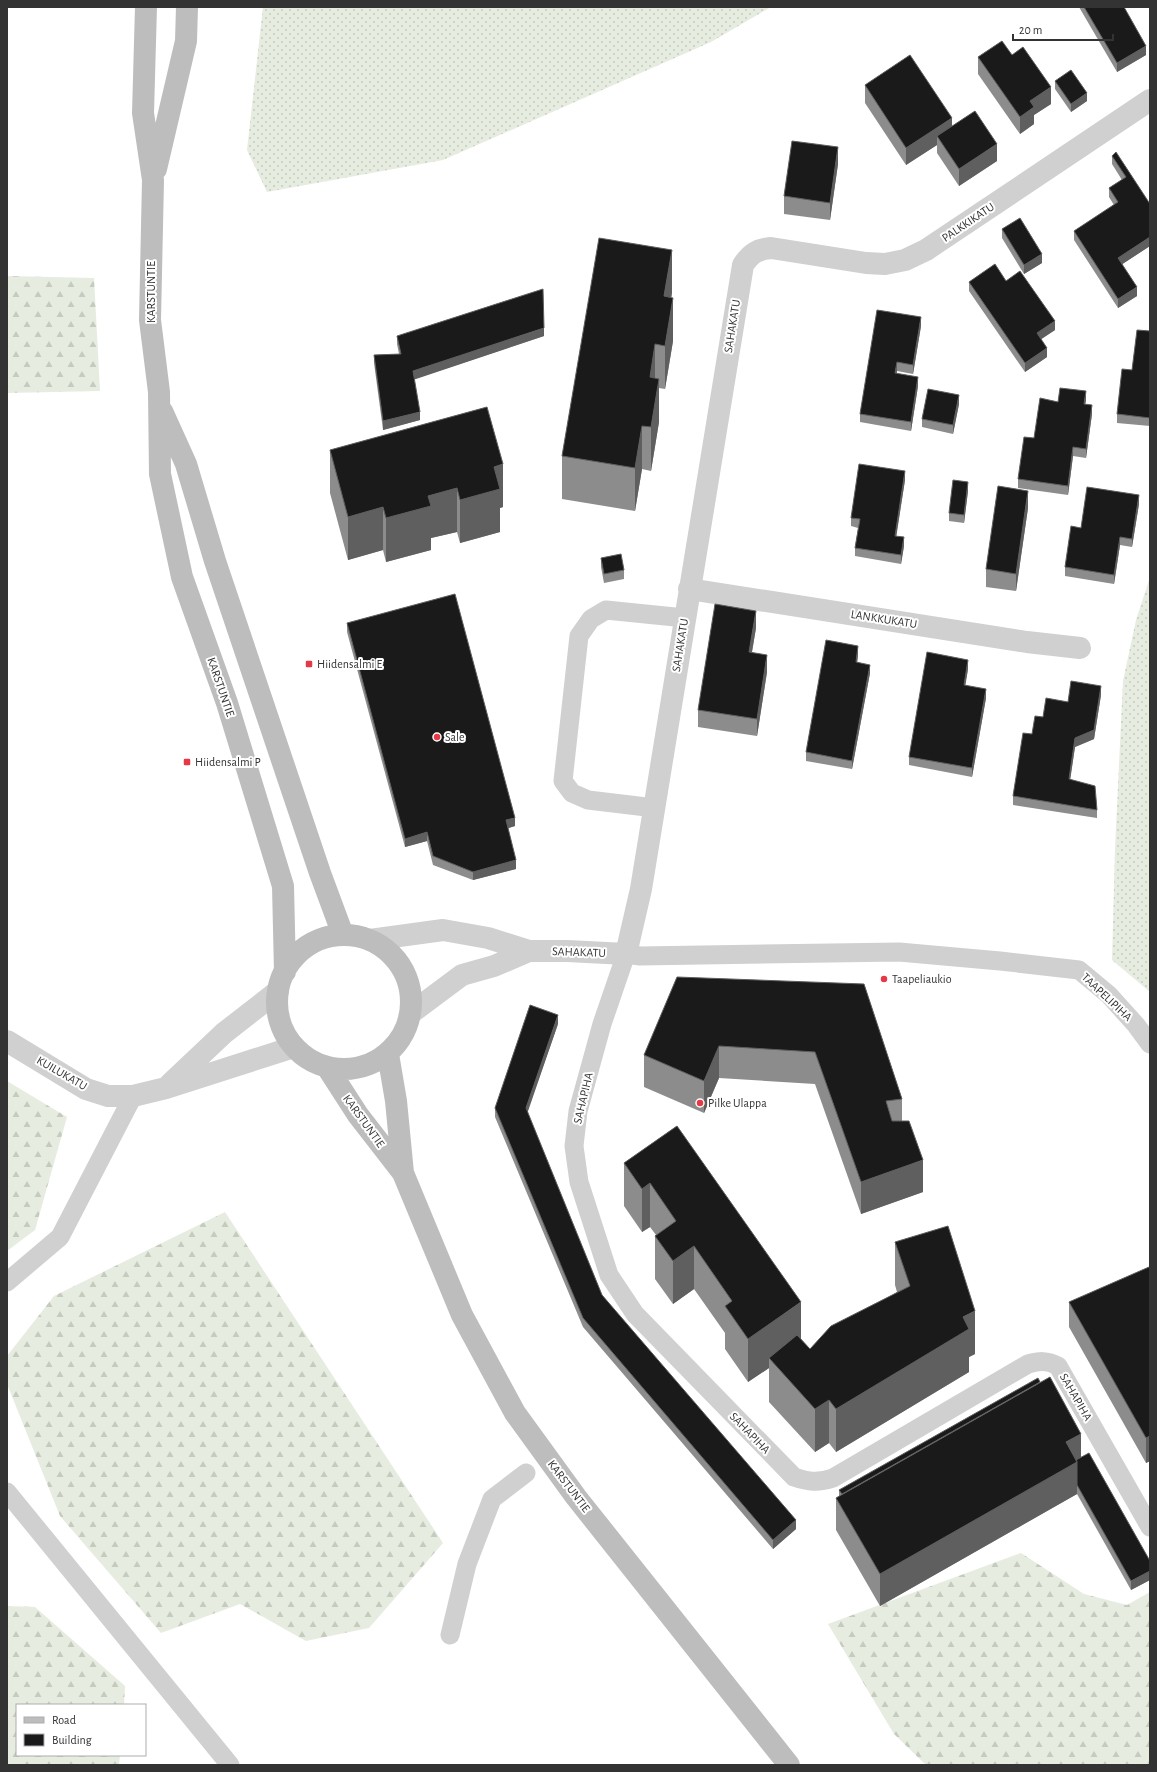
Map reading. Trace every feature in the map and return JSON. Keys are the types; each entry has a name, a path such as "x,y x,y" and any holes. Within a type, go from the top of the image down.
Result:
{"main road":[{"name":"KARSTUNTIE","path":"146,7 143,113 154,180 150,320 159,403 160,474 182,578 227,703 283,886 281,981"},
{"name":"KARSTUNTIE","path":"154,180 186,41 188,7"},
{"name":"KARSTUNTIE","path":"159,403 186,464 215,561 320,872 343,935"},
{"path":"343,935 356,936 370,940 389,952 403,970 411,991 411,1013 406,1029 388,1054 369,1065 348,1069 327,1067 309,1060 294,1047 283,1030 278,1011 281,981 295,957 308,945 325,938 343,935"},
{"name":"KARSTUNTIE","path":"388,1054 396,1101 403,1173"},
{"name":"KARSTUNTIE","path":"327,1067 358,1115 403,1173 462,1314 515,1413 576,1497 789,1765"}],"street":[{"name":"PALKKIKATU","path":"761,249 771,248 866,263 885,264 905,260 926,250 1150,100"},
{"name":"SAHAKATU","path":"370,940 443,930 488,938 529,951 626,954 641,889 655,808 684,618 741,274 743,265 747,259 753,252 761,249"},
{"name":"LANKKUKATU","path":"689,589 1027,642 1080,648"},
{"name":"SAHAKATU","path":"411,1013 462,975 494,966 529,951"},
{"name":"KUILUKATU","path":"166,1088 281,981"},
{"name":"KUILUKATU","path":"7,1041 86,1089 108,1096 133,1096 166,1088 294,1047"}],"lane":[{"path":"655,808 588,800 572,793 563,780 579,636 591,619 606,610 684,618"},
{"name":"TAAPELIPIHA","path":"626,954 640,956 899,952 1079,970 1109,995 1136,1025 1150,1044"},
{"name":"SAHAPIHA","path":"626,954 602,1024 578,1111 574,1146 578,1182 610,1275 635,1314 794,1477 818,1483 833,1478 1028,1364 1040,1361 1050,1362 1058,1366 1150,1527"},
{"path":"7,1282 60,1237 133,1096"},
{"path":"450,1635 467,1564 492,1499 526,1472"},
{"path":"7,1492 230,1765"}],"green space":[{"path":"263,7 771,7 711,42 443,160 267,192 247,150"},
{"path":"7,276 94,278 100,391 7,393"},
{"path":"1150,577 1150,992 1112,960 1115,849 1123,681 1136,620"},
{"path":"7,1081 67,1117 35,1230 7,1251"},
{"path":"225,1212 443,1543 369,1628 306,1641 240,1604 161,1633 60,1516 7,1384 7,1356 54,1296"},
{"path":"1021,1553 1084,1594 1127,1605 1150,1592 1150,1765 926,1765 894,1734 828,1624"},
{"path":"7,1606 35,1607 125,1686 124,1704 16,1704 16,1756 120,1756 119,1765 7,1765"}],"building":[{"path":"1084,7 1124,7 1146,46 1117,63"},
{"path":"1002,41 1012,55 1023,47 1051,87 1030,101 1034,107 1020,117 978,57"},
{"path":"910,55 952,118 906,148 865,85"},
{"path":"1071,70 1087,93 1071,104 1055,81"},
{"path":"975,111 997,144 959,169 937,136"},
{"path":"792,141 838,147 830,203 784,196"},
{"path":"1116,152 1150,204 1150,237 1118,258 1137,287 1118,299 1074,231 1118,202 1109,188 1126,177 1112,156"},
{"path":"1020,218 1042,254 1024,265 1002,229"},
{"path":"599,238 672,250 664,296 673,298 665,346 655,344 650,377 659,379 651,427 642,426 635,468 562,456"},
{"path":"995,264 1006,281 1020,271 1055,321 1037,333 1047,348 1025,363 969,282"},
{"path":"543,289 544,328 413,371 420,412 383,421 374,355 401,354 397,336"},
{"path":"877,310 921,317 913,365 897,362 895,373 918,377 911,422 860,414"},
{"path":"1137,330 1150,331 1150,418 1117,414 1122,369 1132,370"},
{"path":"1060,388 1086,391 1084,404 1092,405 1086,449 1073,447 1068,486 1018,479 1024,437 1034,438 1040,398 1058,402"},
{"path":"928,389 959,395 953,425 922,419"},
{"path":"487,407 503,464 494,467 500,489 460,500 457,488 428,496 431,506 386,518 383,507 348,517 330,450"},
{"path":"859,464 905,471 895,536 904,537 901,555 855,548 860,519 851,518"},
{"path":"953,480 968,482 964,515 949,513"},
{"path":"998,486 1028,491 1016,574 986,569"},
{"path":"1087,487 1139,495 1132,539 1120,537 1114,575 1065,567 1071,526 1081,528"},
{"path":"621,554 624,570 604,574 601,558"},
{"path":"455,594 515,818 506,820 516,860 473,872 433,856 427,832 405,839 347,623"},
{"path":"715,604 756,611 749,652 767,655 757,719 698,710"},
{"path":"826,640 858,646 856,662 870,665 852,761 806,752"},
{"path":"927,652 968,660 964,685 986,689 972,768 909,757"},
{"path":"1071,681 1101,686 1094,730 1075,738 1069,779 1095,786 1097,810 1013,796 1023,733 1032,734 1035,716 1043,717 1046,698 1068,702"},
{"path":"677,977 864,984 902,1099 886,1101 892,1121 909,1121 923,1160 861,1182 815,1052 719,1046 704,1081 644,1055"},
{"path":"530,1005 558,1015 526,1108 602,1295 796,1520 773,1540 583,1318 495,1108"},
{"path":"677,1126 801,1302 748,1339 725,1306 732,1301 694,1246 673,1261 655,1236 676,1221 650,1183 642,1189 624,1163"},
{"path":"948,1226 975,1311 963,1317 969,1329 836,1409 829,1400 815,1409 769,1358 797,1335 810,1349 831,1326 910,1286 895,1242"},
{"path":"1149,1267 1150,1436 1146,1438 1069,1302"},
{"path":"1050,1377 1081,1434 1066,1442 1077,1462 880,1574 836,1498"},
{"path":"1038,1378 1040,1382 842,1494 839,1490"},
{"path":"1089,1453 1150,1561 1150,1571 1131,1581 1077,1485 1076,1460"}],"place":[{"name":"Hiidensalmi E","path":"309,664"},
{"name":"Sale","path":"437,737"},
{"name":"Hiidensalmi P","path":"187,762"},
{"name":"Taapeliaukio","path":"884,979"},
{"name":"Pilke Ulappa","path":"700,1103"}]}
